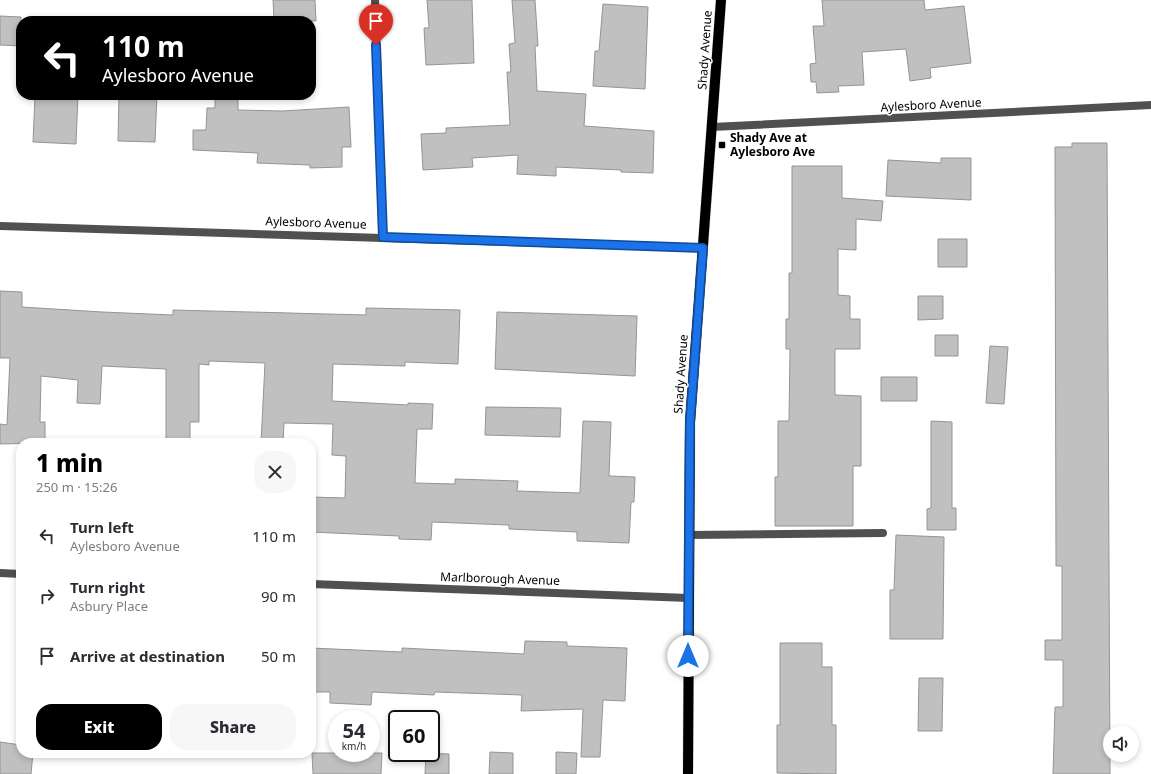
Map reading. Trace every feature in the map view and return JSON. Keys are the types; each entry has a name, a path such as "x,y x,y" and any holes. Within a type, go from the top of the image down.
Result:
{"main road":[{"name":"Shady Avenue","path":"688,774 690,422 721,0"}],"street":[{"path":"375,0 383,237"},
{"name":"Aylesboro Avenue","path":"712,127 1151,105"},
{"name":"Aylesboro Avenue","path":"0,226 703,248"},
{"path":"689,535 883,532"},
{"path":"0,573 16,574"},
{"name":"Marlborough Avenue","path":"316,584 689,598"}],"building":[{"path":"273,0 315,0 316,16 274,16"},
{"path":"427,0 472,0 474,63 426,65 424,28 429,28"},
{"path":"512,0 535,0 538,46 535,46 537,91 586,94 584,126 654,131 653,173 556,167 556,176 517,174 518,155 472,158 473,167 423,170 421,134 446,133 446,128 510,125 507,72 511,72 509,44 515,43"},
{"path":"822,0 924,0 925,10 964,6 971,63 930,68 931,78 910,81 906,49 862,52 864,85 838,86 839,92 817,93 816,82 811,82 810,64 816,63 813,26 824,26"},
{"path":"603,4 648,7 645,89 593,86 595,51 599,51"},
{"path":"0,16 16,17 16,46 0,45"},
{"path":"35,100 78,100 76,144 33,142"},
{"path":"119,100 157,100 155,142 118,141"},
{"path":"215,100 238,100 238,110 282,111 349,107 351,147 342,147 342,167 310,168 310,165 257,163 258,153 193,150 193,130 206,130 207,108 215,108"},
{"path":"1072,143 1107,143 1110,726 1103,726 1103,762 1110,762 1110,774 1053,774 1055,707 1063,707 1063,660 1045,660 1045,640 1062,640 1062,566 1056,566 1055,147 1072,147"},
{"path":"941,158 971,158 971,200 886,196 888,160 941,163"},
{"path":"792,166 842,166 842,198 883,201 881,221 856,219 856,250 838,249 838,295 850,296 850,319 860,319 860,349 835,349 835,395 861,396 861,466 853,466 853,526 775,526 775,477 778,477 778,421 789,421 790,349 786,349 786,319 789,319 789,273 792,273"},
{"path":"938,239 967,239 967,267 938,267"},
{"path":"0,291 22,292 22,307 173,315 173,310 366,315 366,308 460,310 458,364 405,362 405,366 333,364 332,401 408,405 408,403 433,404 432,429 417,429 415,483 455,484 455,479 518,481 517,491 580,493 583,421 611,422 609,476 635,477 634,502 631,502 629,543 577,541 577,532 509,529 509,525 432,522 431,540 399,539 399,536 316,532 316,497 345,498 346,456 332,455 333,424 284,423 283,438 261,438 265,363 209,361 209,365 199,364 199,422 190,422 190,438 166,438 166,369 102,366 100,404 77,403 78,380 41,376 40,422 45,422 45,438 16,438 16,444 0,444 0,424 7,425 10,358 0,358"},
{"path":"918,296 943,296 943,319 918,320"},
{"path":"497,312 637,316 635,376 495,369"},
{"path":"935,335 958,335 958,356 935,356"},
{"path":"990,346 1008,347 1004,404 986,403"},
{"path":"881,377 917,377 917,401 881,401"},
{"path":"486,407 561,408 560,437 485,435"},
{"path":"931,421 952,422 952,508 956,508 956,530 927,530 927,509 931,508"},
{"path":"896,535 944,537 943,639 890,639 890,590 894,590"},
{"path":"525,641 567,642 567,646 627,648 625,701 603,700 600,757 581,757 583,709 521,711 522,695 435,692 434,695 372,692 371,705 330,703 330,692 316,692 316,648 402,652 402,648 524,654"},
{"path":"780,643 822,643 822,667 832,667 832,725 836,725 836,774 777,773 777,725 780,725"},
{"path":"919,678 943,678 942,731 918,731"},
{"path":"0,742 16,744 16,758 33,758 31,774 0,774"},
{"path":"490,752 513,753 513,774 489,774"},
{"path":"556,752 577,753 576,774 556,774"},
{"path":"316,753 328,753 328,762 380,762 380,753 382,753 381,774 313,774 312,758 316,758"},
{"path":"440,754 449,754 449,774 425,774 426,762 440,762"}],"place":[{"name":"Shady Ave at Aylesboro Ave","path":"722,145"}],"route":[{"path":"376,45 383,237 703,248 690,422 688,656"}]}
